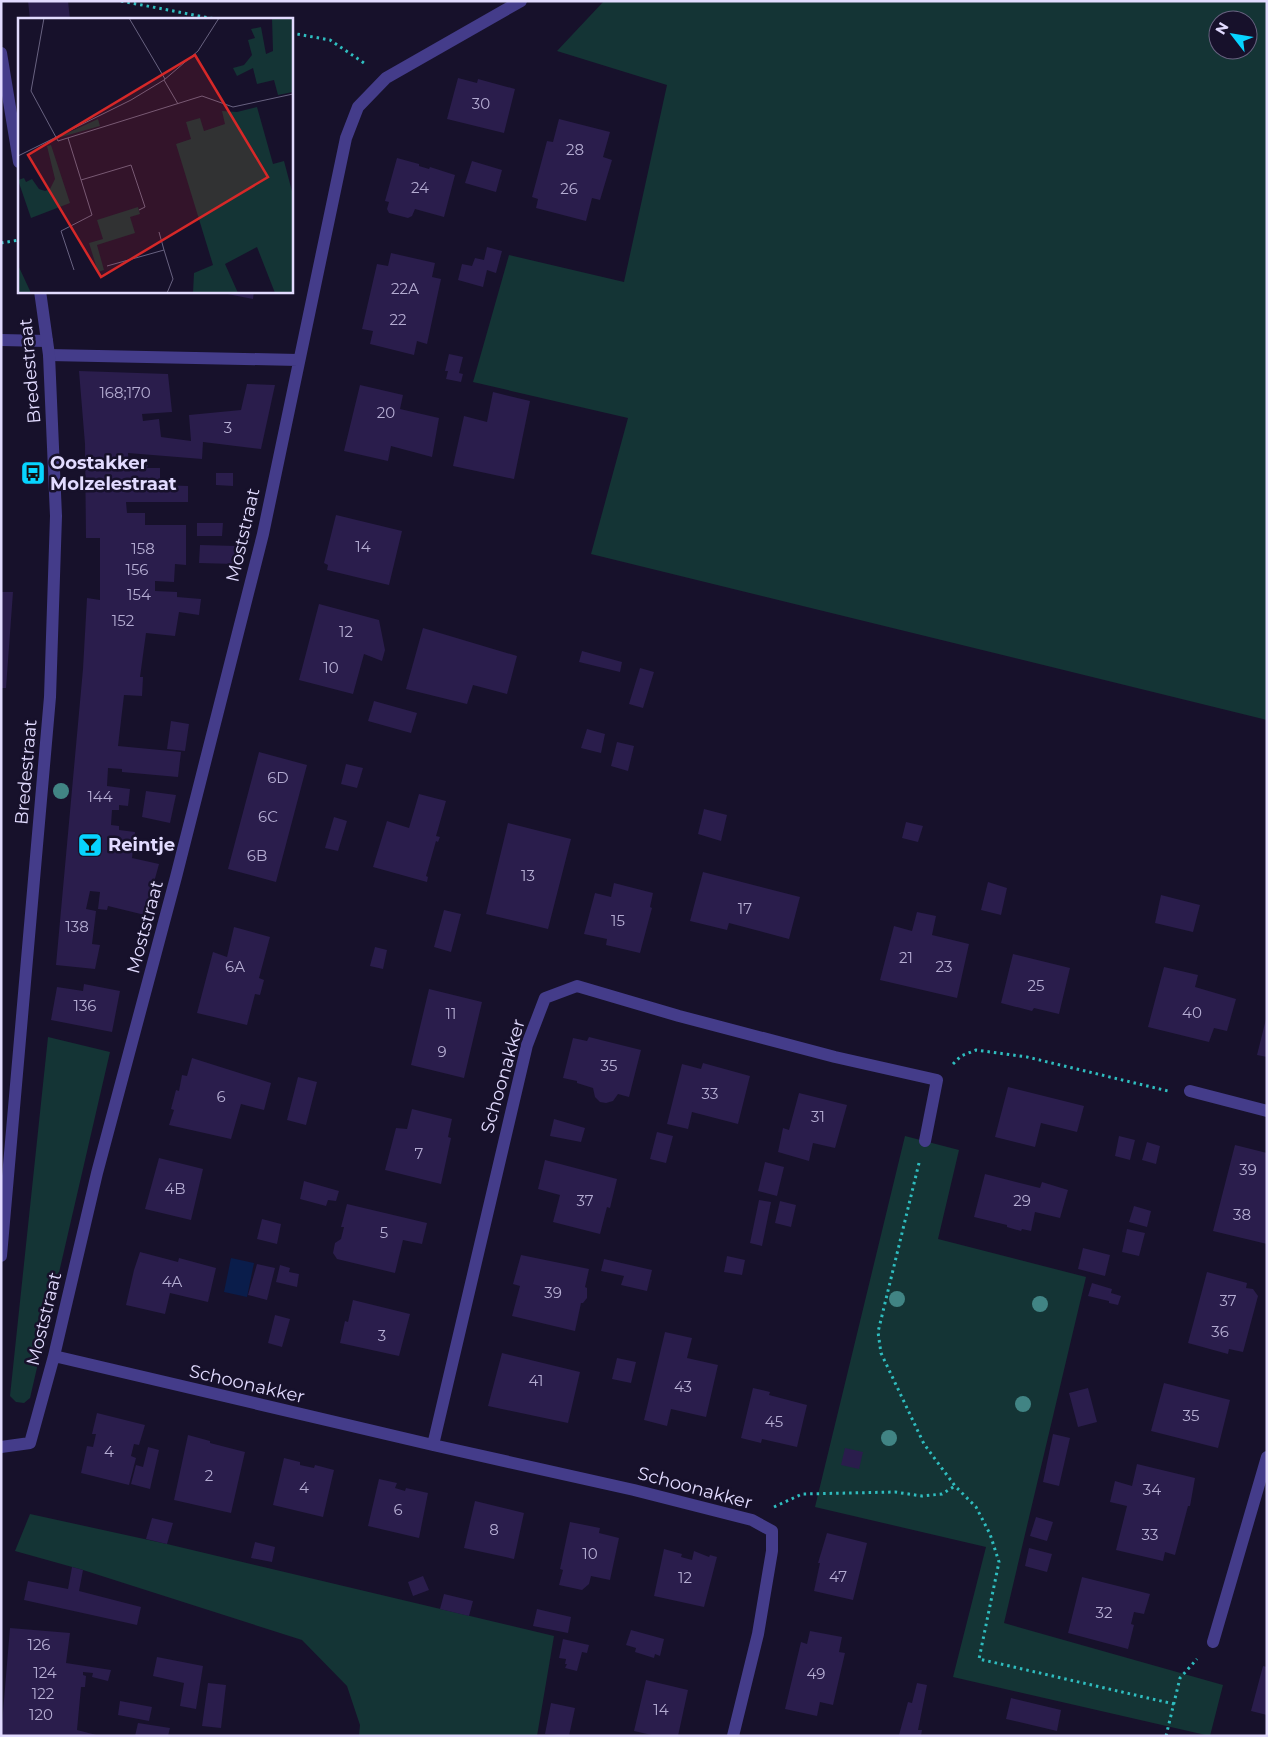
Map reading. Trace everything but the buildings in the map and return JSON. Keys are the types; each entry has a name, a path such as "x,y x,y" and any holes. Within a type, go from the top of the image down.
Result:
{"street":[{"name":"Moststraat","path":"1,1447 30,1443 54,1356 97,1173 176,877 263,534 346,138 358,107 386,78 521,1"},
{"path":"1,53 18,156"},
{"name":"Bredestraat","path":"1,1256 50,697 56,516 49,355 40,292"},
{"path":"1,340 47,341"},
{"path":"49,355 298,360"},
{"name":"Schoonakker","path":"433,1445 524,1054 545,998 577,986 816,1053 937,1080"},
{"path":"925,1141 937,1080"},
{"path":"1190,1091 1267,1111"},
{"name":"Schoonakker","path":"54,1356 634,1490 752,1520 772,1531 772,1551 758,1634 733,1736"},
{"path":"1213,1642 1267,1457"}],"path":[{"path":"121,1 210,18"},
{"path":"292,33 330,40 386,78"},
{"path":"1,243 18,240"},
{"path":"937,1080 962,1056 976,1050 1027,1058 1180,1094 1190,1091"},
{"path":"925,1141 878,1332 881,1353 924,1444 955,1486 976,1506 990,1534 999,1562 979,1659 1174,1704"},
{"path":"752,1520 781,1503 802,1494 895,1492 922,1496 942,1494 955,1486"},
{"path":"1166,1736 1180,1678 1213,1642"}],"green space":[{"path":"604,1 1267,1 1267,720 591,554 628,418 473,382 509,255 624,282 667,85 557,51"},
{"path":"48,1037 110,1052 30,1398 24,1403 16,1402 10,1396"},
{"path":"905,1136 959,1150 938,1239 1086,1277 1004,1623 1223,1685 1210,1736 953,1677 986,1547 815,1507"},
{"path":"30,1514 167,1544 554,1636 537,1736 359,1736 360,1725 347,1686 302,1640 83,1570 15,1551"}],"water":[{"path":"231,1258 254,1263 247,1297 224,1292"}],"place":[{"name":"Oostakker Molzelestraat","path":"33,473"},
{"name":"Reintje","path":"90,845"}]}
